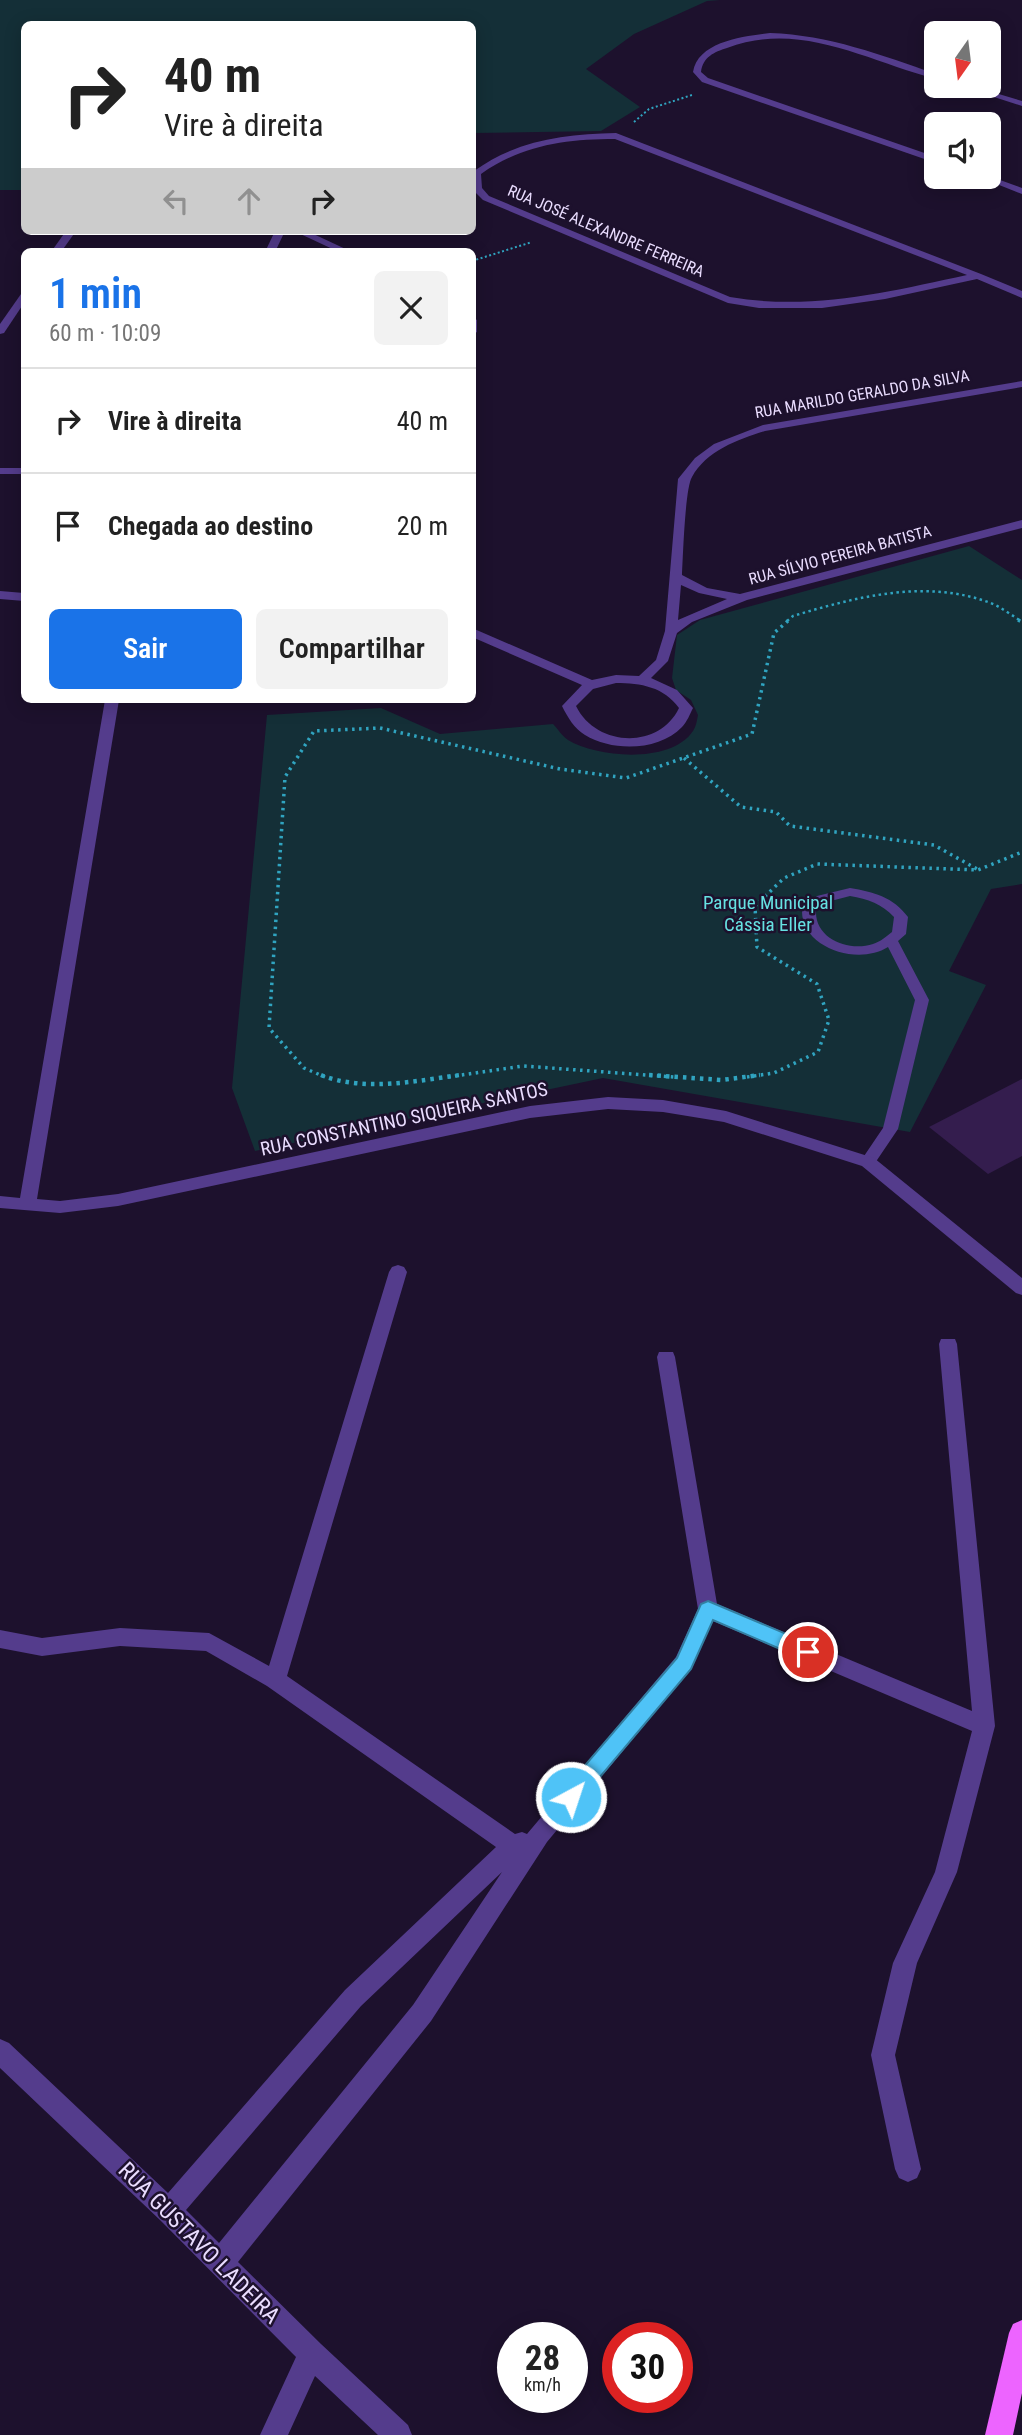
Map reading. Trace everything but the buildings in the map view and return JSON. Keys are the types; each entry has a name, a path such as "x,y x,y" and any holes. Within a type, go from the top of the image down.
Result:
{"main road":[{"path":"999,2435 1022,2333"}],"street":[{"path":"924,73 814,38 785,34 732,41 713,51 697,66 697,72 705,80 924,156"},
{"path":"1001,97 1022,104"},
{"name":"RUA JOSÉ ALEXANDRE FERREIRA","path":"978,276 833,304 808,307 750,306 728,300 486,198 477,189 477,173 486,165 535,144 584,136 616,136 978,276 1022,295"},
{"path":"1001,183 1022,191"},
{"path":"308,235 338,248"},
{"path":"0,331 21,300"},
{"name":"RUA MARILDO GERALDO DA SILVA","path":"642,680 662,662 671,631 684,479 693,464 724,443 763,428 1022,384"},
{"path":"0,471 21,471"},
{"name":"RUA SÍLVIO PEREIRA BATISTA","path":"671,631 688,619 743,597 1022,524"},
{"path":"674,575 694,590 714,596 743,597"},
{"path":"0,595 21,597"},
{"path":"476,634 592,685"},
{"path":"616,679 642,680 663,686 679,696 686,708 683,721 671,732 651,739 627,741 603,738 583,730 572,719 569,706 576,694 592,685 616,679"},
{"path":"27,1206 111,703"},
{"name":"RUA CONSTANTINO SIQUEIRA SANTOS","path":"0,1202 60,1207 118,1200 530,1112 608,1103 663,1106 726,1117 868,1162 1022,1288"},
{"path":"275,1680 398,1272"},
{"path":"908,2169 883,2055 905,1963 946,1872 984,1726 947,1344"},
{"path":"169,2211 353,1998 526,1845 684,1663 708,1609 666,1357"},
{"path":"708,1609 984,1726"},
{"path":"0,1639 42,1647 120,1637 209,1642 275,1680 526,1845"},
{"path":"220,2263 422,2013 526,1845"},
{"name":"RUA GUSTAVO LADEIRA","path":"0,2051 169,2211 311,2354 398,2435"},
{"path":"274,2435 311,2354"}],"lane":[{"path":"850,892 867,894 894,907 901,917 900,934 892,942 867,950 836,947 814,934 807,925 806,915 811,906 821,898 850,892"},
{"path":"868,1162 890,1129 922,1000 892,942"}],"path":[{"path":"616,136 649,109 723,86"},
{"path":"476,260 567,231"},
{"path":"1022,622 990,603 953,592 899,591 842,601 793,616 774,633 752,734 626,778 560,769 380,728 314,731 285,777 269,1028 304,1068 341,1083 410,1082 523,1066 722,1080 774,1073 818,1052 829,1020 817,984 757,947 755,906 784,877 817,864 978,870 1022,852"},
{"path":"684,758 741,807 776,812 790,826 934,845 978,870"}],"green space":[{"path":"0,0 720,0 707,1 634,34 586,69 640,107 601,131 476,133 476,21 21,21 21,190 0,190"},
{"name":"Parque Municipal Cássia Eller","path":"969,546 1022,580 1022,884 991,889 949,971 986,985 910,1132 603,1078 255,1151 232,1088 267,715 381,708 440,734 553,724 566,738 597,751 634,755 652,753 683,742 695,728 697,721 698,715 691,700 676,690 672,678 677,635 700,620"}],"route":[{"path":"571,1797 684,1663 708,1609 808,1652"}]}
